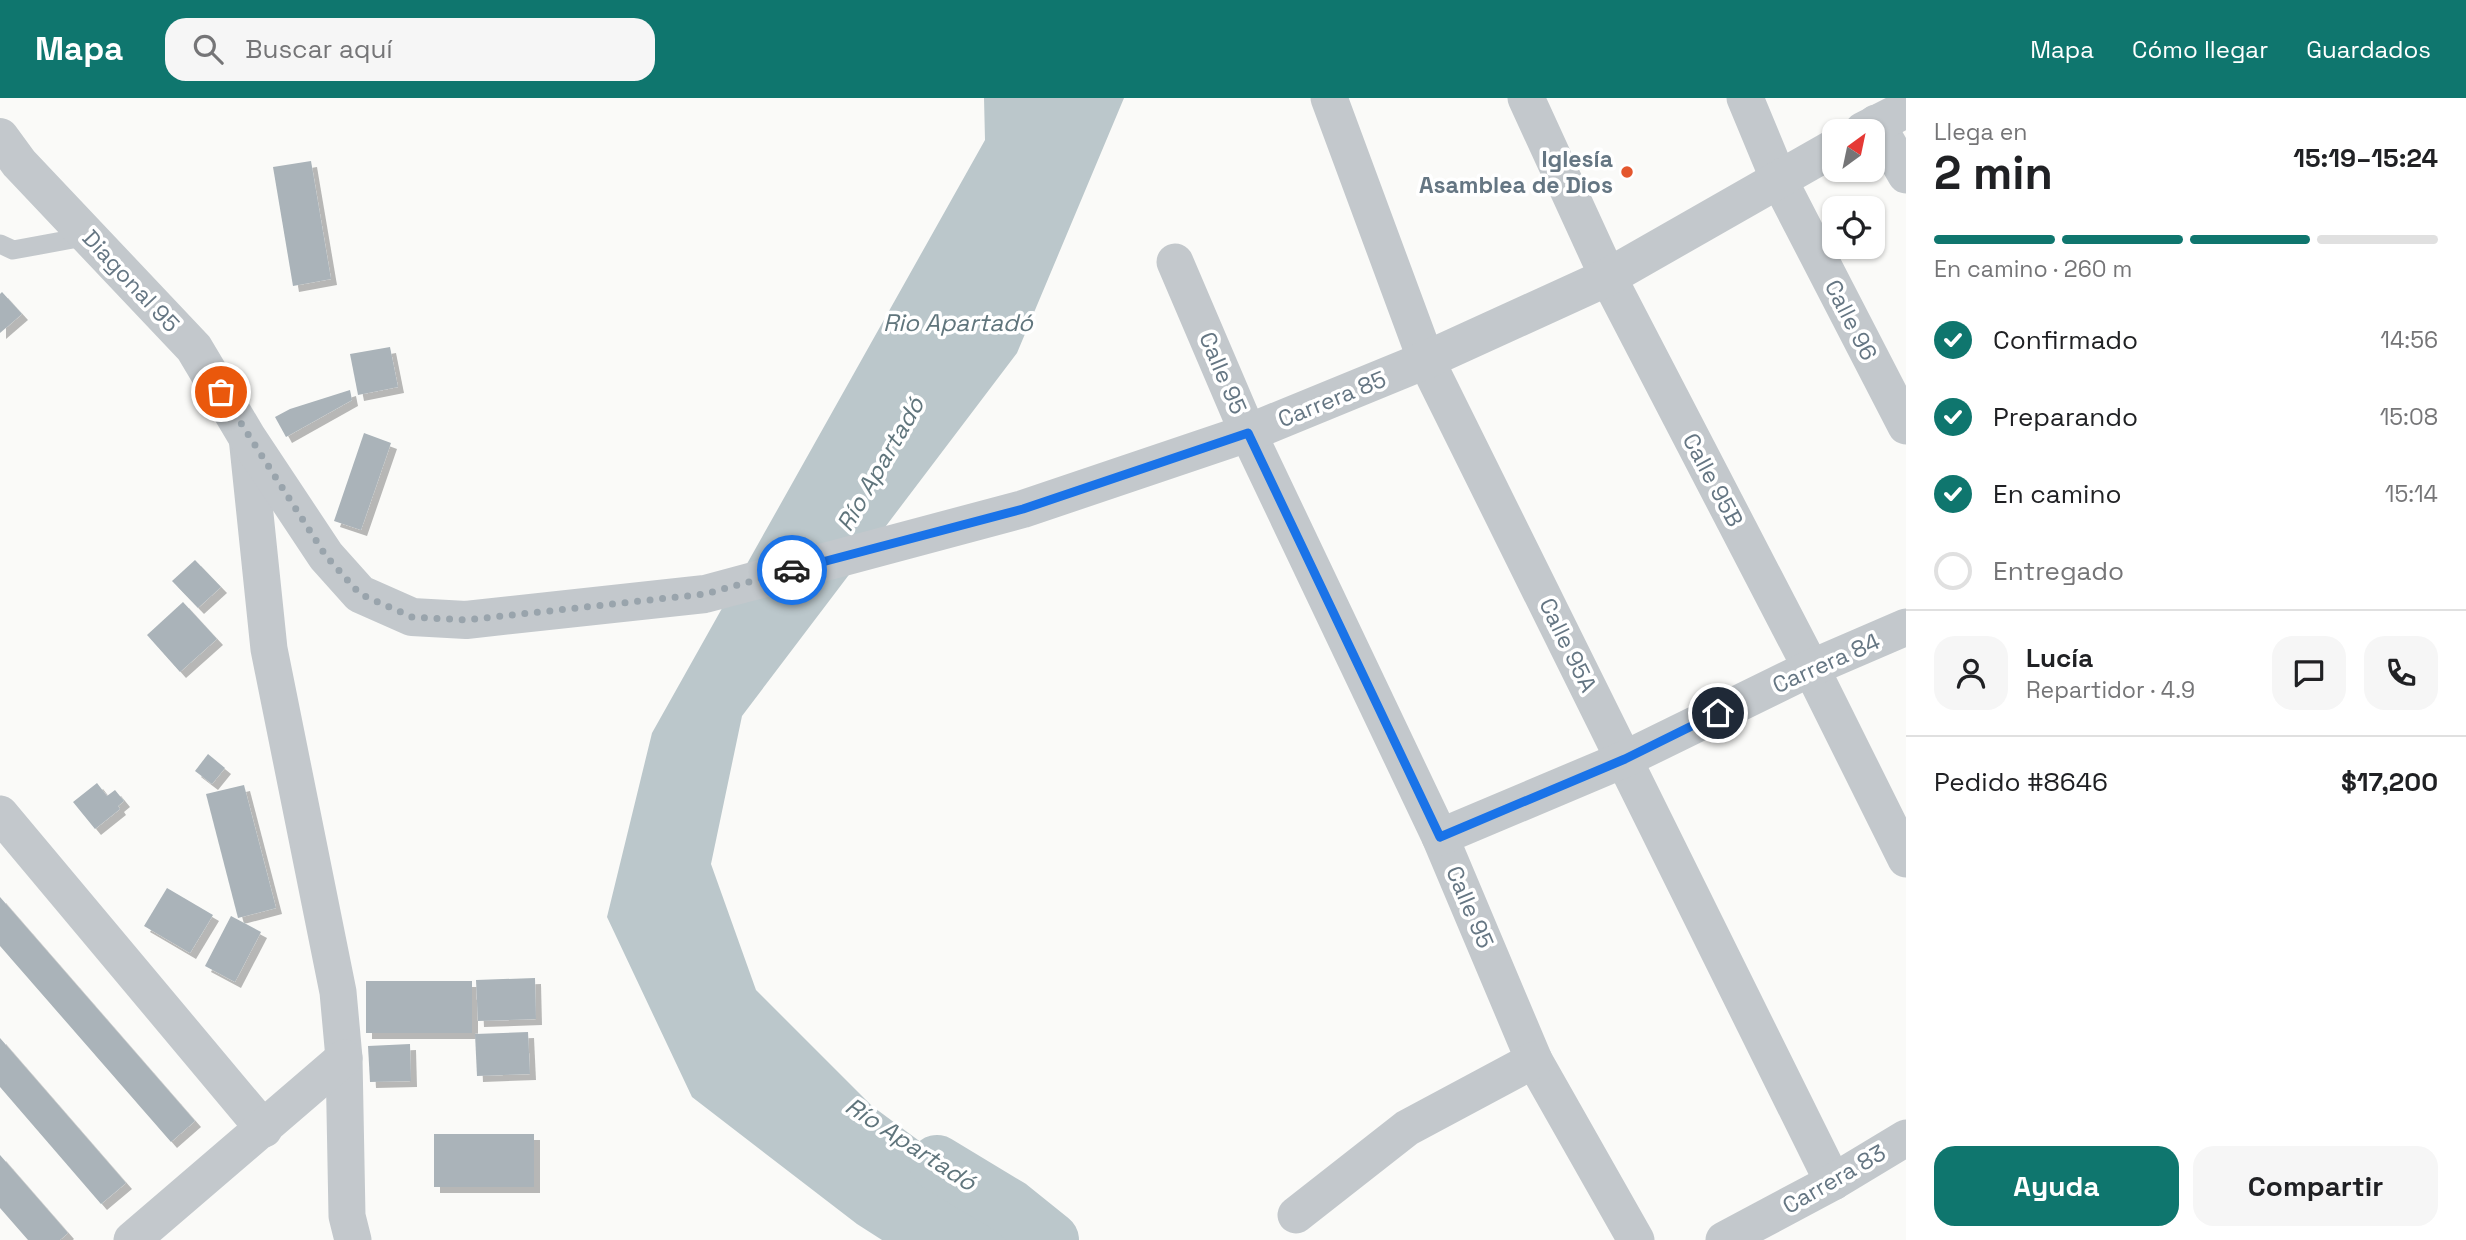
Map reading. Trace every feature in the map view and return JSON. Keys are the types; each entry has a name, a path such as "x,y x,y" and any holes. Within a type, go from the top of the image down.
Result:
{"street":[{"name":"Calle 95A","path":"1329,98 1426,360 1833,1182"},
{"name":"Calle 95B","path":"1525,98 1608,277 1811,668 1906,859"},
{"name":"Calle 96","path":"1745,98 1779,180 1906,426"},
{"path":"1885,128 1906,175"},
{"name":"Diagonal 95","path":"0,137 19,163 194,348 247,437 326,556 360,594 412,617 466,620"},
{"name":"Carrera 85","path":"466,620 705,594 1023,509 1248,433 1426,360 1608,277 1822,155"},
{"name":"Calle 95","path":"1175,262 1248,433 1440,837 1534,1060 1636,1240"},
{"path":"247,437 270,649 338,992 344,1058 347,1216 353,1240"},
{"name":"Carrera 84","path":"1440,837 1625,759 1811,668 1906,627"},
{"path":"0,814 264,1129"},
{"path":"132,1240 344,1058"},
{"path":"1296,1215 1407,1128 1534,1060"},
{"name":"Carrera 83","path":"1724,1240 1833,1182 1906,1138"}],"lane":[{"path":"0,244 13,250 89,236"}],"water":[{"name":"Rio Apartadó","path":"984,98 1124,98 1017,353 742,716 711,864 756,990 872,1106 1053,1240 882,1240 857,1224 692,1097 607,917 652,733 985,140"}],"building":[{"path":"311,161 331,279 293,286 273,167"},
{"path":"2,292 22,314 0,333 0,294"},
{"path":"390,347 398,387 358,395 350,354"},
{"path":"350,390 352,400 286,437 275,417 290,409"},
{"path":"364,433 391,443 361,530 334,521"},
{"path":"195,560 221,587 198,608 172,581"},
{"path":"183,602 217,639 180,672 147,635"},
{"path":"208,754 225,768 212,784 195,771"},
{"path":"97,783 107,796 115,790 124,801 118,806 120,809 95,829 73,802"},
{"path":"244,785 276,908 238,918 206,794"},
{"path":"167,888 213,915 190,953 144,926"},
{"path":"0,897 195,1121 171,1142 0,946"},
{"path":"231,916 261,932 235,982 205,966"},
{"path":"535,978 536,1019 478,1021 476,980"},
{"path":"366,981 472,981 472,1033 366,1033"},
{"path":"528,1032 530,1074 477,1076 475,1034"},
{"path":"0,1038 126,1183 101,1204 0,1087"},
{"path":"410,1044 411,1081 370,1082 368,1046"},
{"path":"434,1134 534,1134 534,1187 434,1187"},
{"path":"0,1155 68,1233 60,1240 28,1240 0,1208"}],"waterway":[{"name":"Río Apartadó","path":"937,1163 1010,1207 1051,1240"}],"way so far":[{"path":"221,392 247,437 326,556 360,594 412,617 466,620 705,594 792,570"}],"place":[{"name":"Iglesía Asamblea de Dios","path":"1627,172"}],"route":[{"path":"792,570 1023,509 1248,433 1440,837 1625,759 1718,713"}]}
